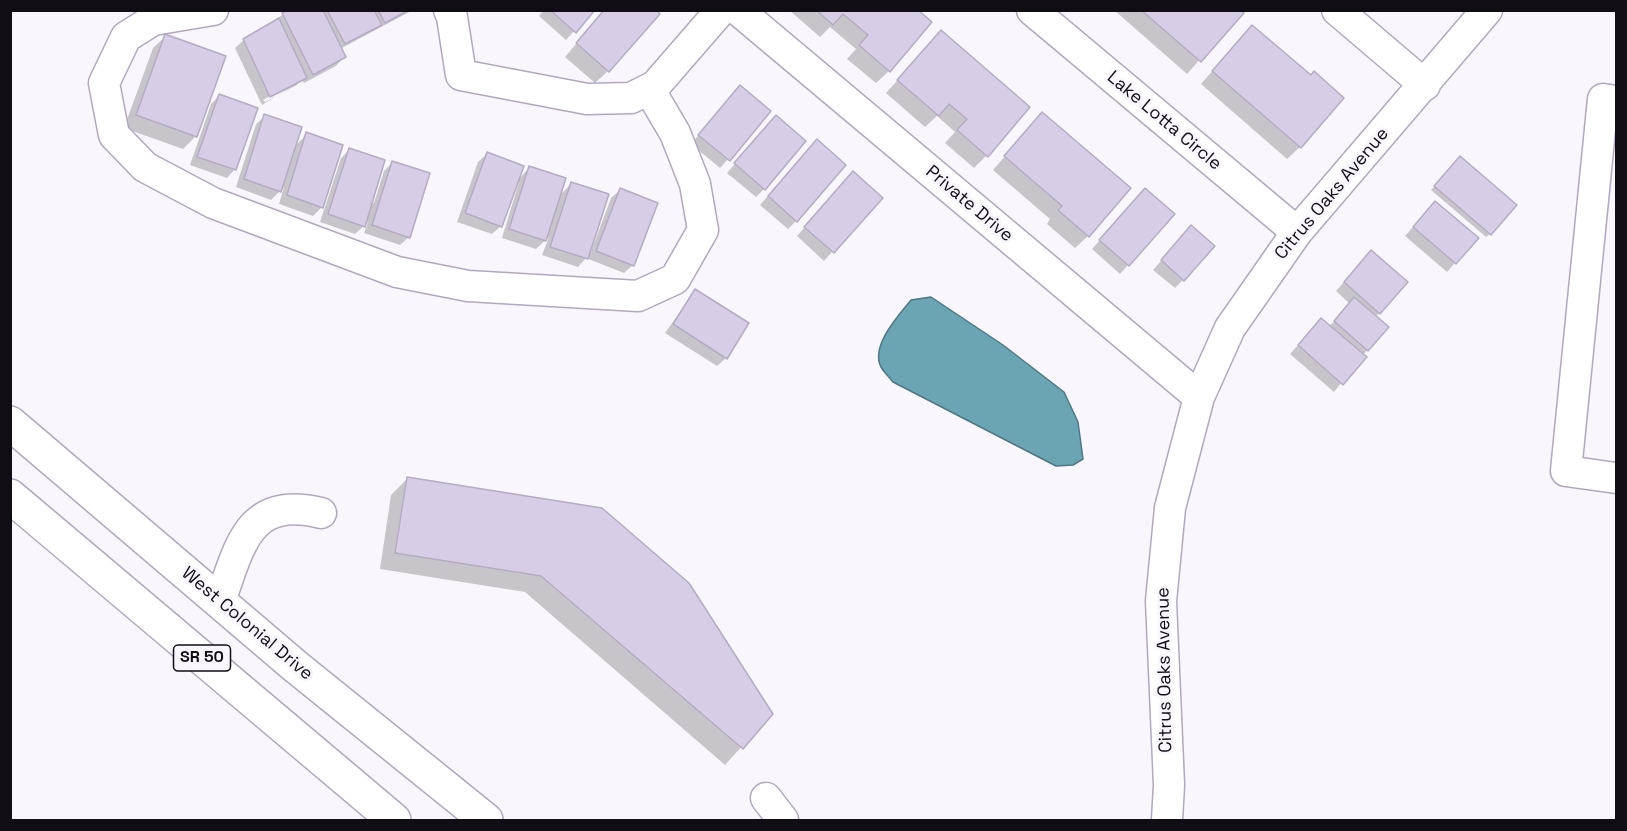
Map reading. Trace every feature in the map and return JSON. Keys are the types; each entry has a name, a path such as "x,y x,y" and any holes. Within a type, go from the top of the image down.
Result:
{"highway":[{"name":"West Colonial Drive","path":"10,423 220,601 486,820"},
{"name":"SR 50","path":"10,496 394,820"}],"street":[{"path":"213,10 153,20 126,37 104,83 114,135 145,167 213,203 397,272 458,284 638,296 675,279 702,230 695,184 675,134 649,88"},
{"path":"449,10 461,75 587,99 631,98 655,86 721,10"},
{"name":"Private Drive","path":"738,10 1199,397"},
{"name":"Lake Lotta Circle","path":"1032,10 1297,232"},
{"path":"1337,10 1425,85"},
{"name":"Citrus Oaks Avenue","path":"1167,820 1169,785 1161,602 1170,508 1199,397 1230,328 1297,232 1487,10"},
{"path":"1617,101 1603,99 1566,471 1617,478"},
{"path":"220,601 241,545 260,520 276,510 298,507 321,513"}],"water":[{"path":"931,297 1003,345 1064,392 1078,422 1083,459 1073,465 1056,466 893,382 881,367 879,350 882,341 893,322 911,300"}],"building":[{"path":"287,10 323,10 346,57 313,75 282,13"},
{"path":"327,10 374,10 382,25 345,44"},
{"path":"378,10 409,10 385,23"},
{"path":"550,10 595,10 576,33"},
{"path":"604,10 656,10 660,14 609,72 576,43"},
{"path":"816,10 918,10 932,22 890,72 859,45 868,35 843,14 833,25"},
{"path":"1141,10 1241,10 1244,13 1201,62"},
{"path":"279,18 307,78 270,97 243,39"},
{"path":"1252,25 1311,75 1314,71 1344,98 1301,148 1212,71"},
{"path":"941,30 1030,107 988,157 957,130 967,119 949,104 939,116 897,80"},
{"path":"165,34 226,56 197,137 136,115"},
{"path":"740,85 771,111 730,161 698,135"},
{"path":"219,94 258,108 236,170 197,157"},
{"path":"1042,112 1131,188 1089,237 1058,210 1062,206 1004,156"},
{"path":"264,114 302,127 281,192 244,179"},
{"path":"776,115 806,141 765,190 734,163"},
{"path":"306,132 343,145 323,208 287,195"},
{"path":"817,139 846,165 797,222 768,196"},
{"path":"349,148 385,160 365,227 328,214"},
{"path":"487,152 524,166 502,227 465,213"},
{"path":"1460,156 1517,205 1491,235 1434,186"},
{"path":"392,161 430,173 410,238 372,225"},
{"path":"529,166 566,178 546,241 509,229"},
{"path":"853,171 883,198 834,253 804,227"},
{"path":"571,182 609,194 588,259 550,247"},
{"path":"620,188 658,203 634,266 596,251"},
{"path":"1145,188 1175,214 1129,266 1099,240"},
{"path":"1435,201 1479,238 1456,264 1413,227"},
{"path":"1191,225 1215,246 1184,281 1161,260"},
{"path":"1371,250 1408,282 1380,314 1344,282"},
{"path":"695,289 749,323 727,359 673,324"},
{"path":"1354,297 1389,327 1368,351 1334,321"},
{"path":"1321,318 1367,357 1343,385 1298,345"},
{"path":"407,477 602,508 689,583 773,714 743,749 541,576 395,553"}]}
